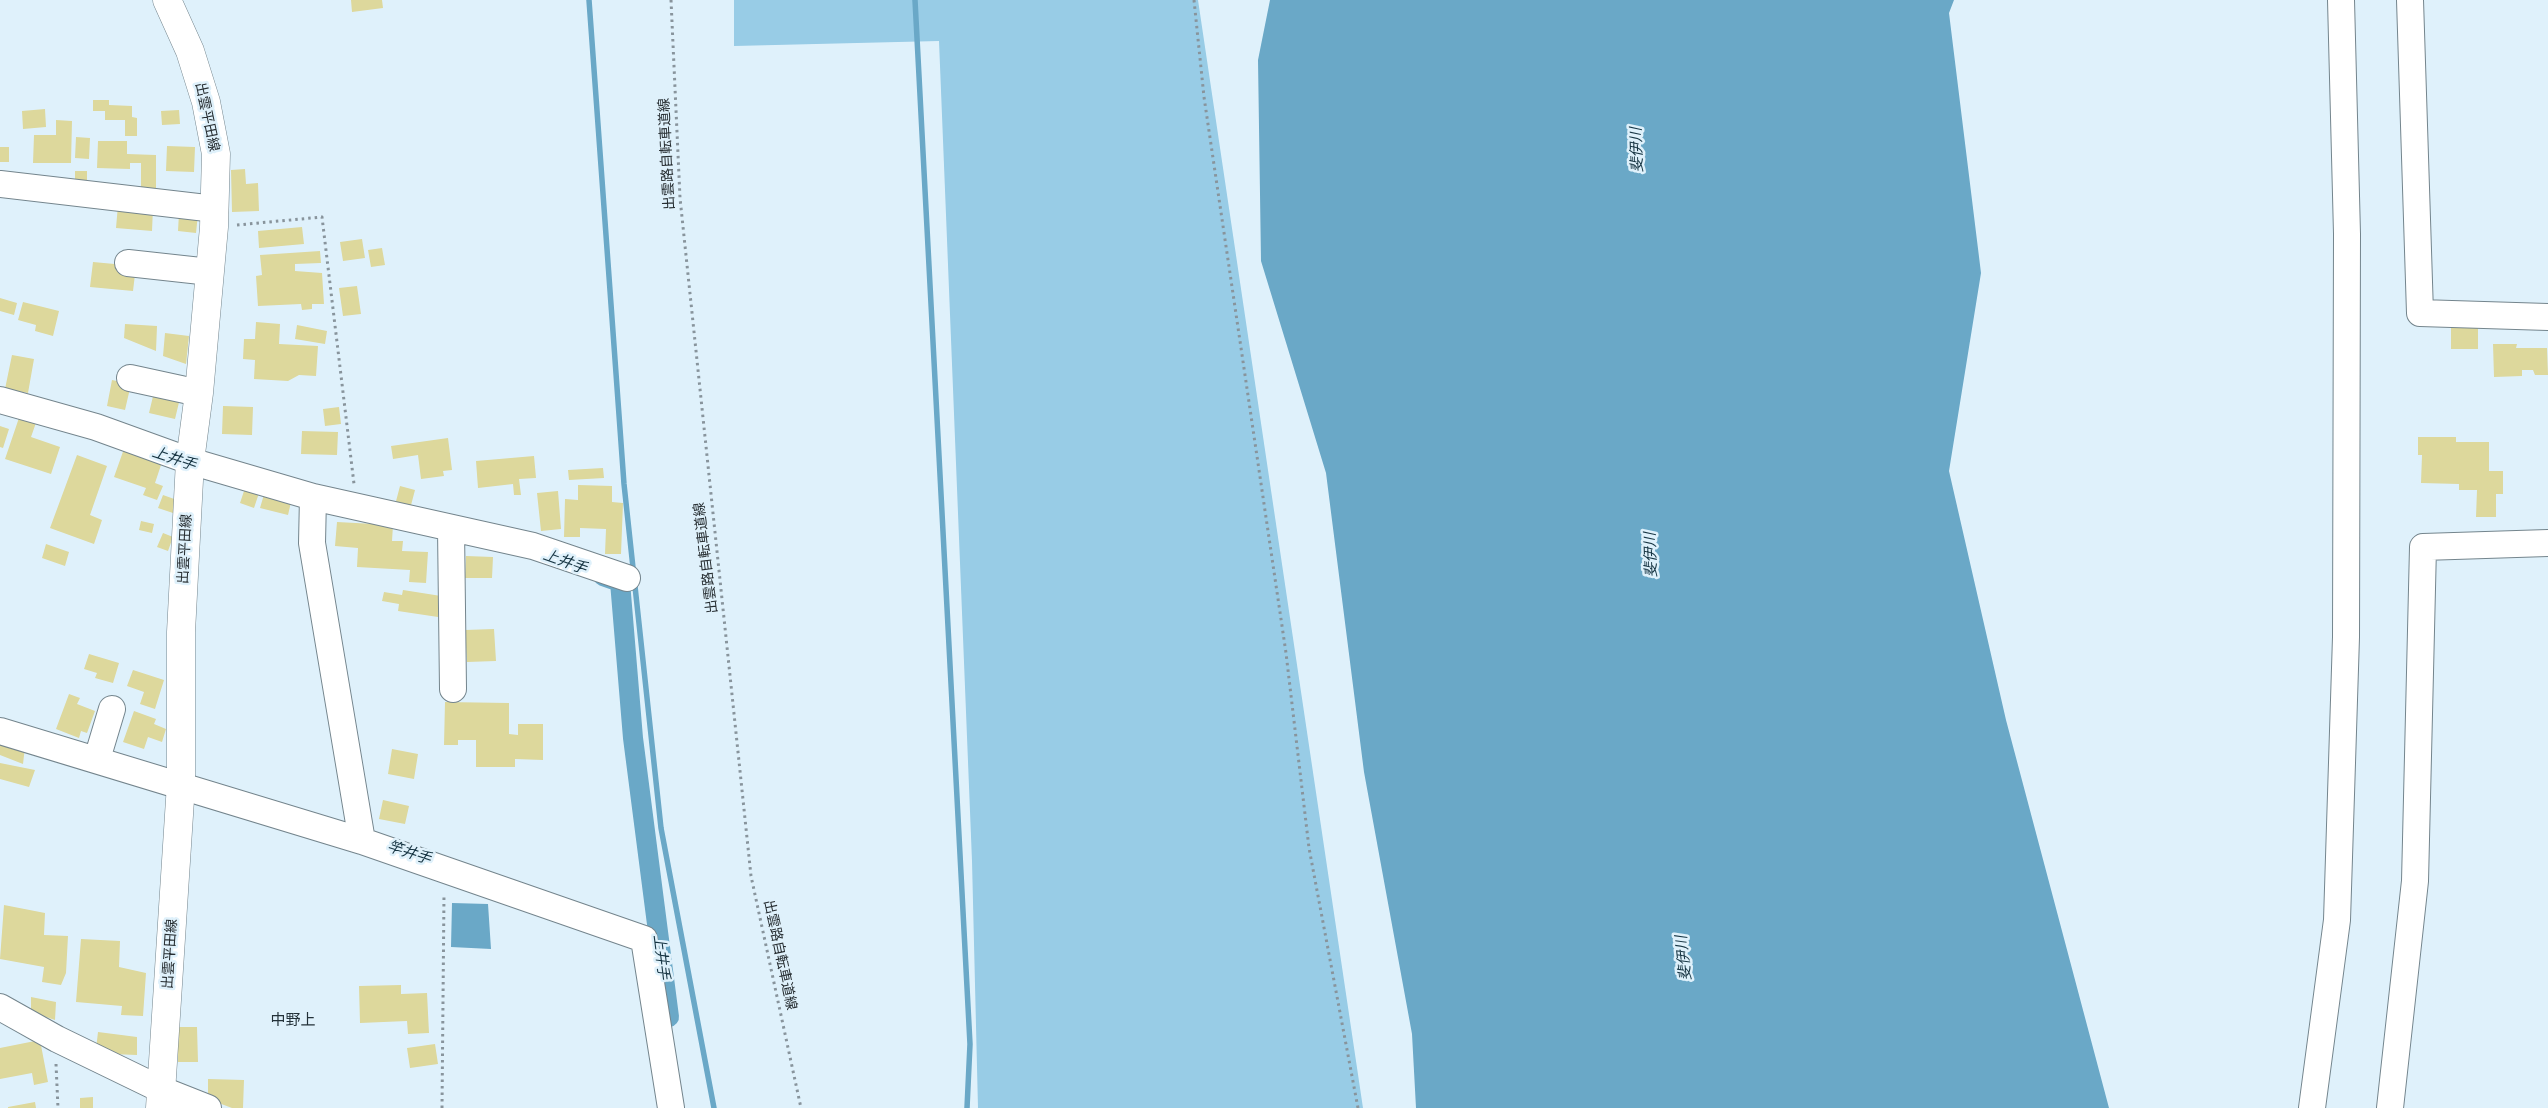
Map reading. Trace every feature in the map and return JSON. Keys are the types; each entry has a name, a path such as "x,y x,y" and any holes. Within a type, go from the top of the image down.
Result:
{"main road":[{"name":"出雲平田線","path":"160,1098 181,784 181,632 190,461 199,393 210,272 216,154 206,102 190,51 167,0"}],"street":[{"path":"2312,1108 2337,920 2345,656 2347,234 2342,0"},
{"path":"2410,0 2420,313 2548,317"},
{"path":"0,184 214,218"},
{"path":"128,263 210,272"},
{"path":"130,378 199,393"},
{"path":"0,400 96,427 190,461 313,497 533,546 627,578"},
{"path":"313,497 312,542 362,841"},
{"path":"451,529 453,689"},
{"path":"2390,1108 2416,881 2423,547 2548,544"},
{"path":"97,759 112,709"},
{"path":"0,731 181,784 362,841 644,939 671,1108"},
{"path":"0,1007 160,1098 208,1108"}],"path":[{"name":"出雲路自転車道線","path":"671,0 680,198 751,876 801,1108"},
{"path":"1194,0 1204,97 1286,653 1309,848 1358,1108"},
{"path":"214,218 322,217 357,507"},
{"path":"442,1108 445,870"},
{"path":"57,1039 56,1090 58,1108"}],"shaded area":[{"path":"734,0 1198,0 1363,1108 978,1108 972,861 939,41 734,46"}],"water":[{"name":"斐伊川","path":"1270,0 1954,0 1949,13 1981,273 1949,471 2006,720 2109,1108 1416,1108 1412,1034 1364,772 1326,473 1261,261 1258,60"},
{"path":"452,903 488,904 491,949 451,947"}],"building":[{"path":"351,0 382,0 383,8 352,12"},
{"path":"93,100 109,100 109,105 132,106 132,117 137,118 137,136 125,136 125,120 105,120 105,111 93,111"},
{"path":"45,109 46,127 23,129 22,111"},
{"path":"179,110 180,124 162,125 161,111"},
{"path":"56,120 72,121 71,163 33,163 34,135 56,135"},
{"path":"76,137 90,138 89,159 75,158"},
{"path":"98,141 127,141 127,154 156,155 156,193 141,193 141,163 130,163 130,169 97,168"},
{"path":"167,146 195,147 194,172 166,171"},
{"path":"0,147 9,147 9,162 0,162"},
{"path":"245,169 246,184 258,183 259,211 232,212 231,170"},
{"path":"75,171 87,171 87,188 75,189"},
{"path":"118,205 153,208 152,231 116,228"},
{"path":"179,213 198,214 196,233 178,231"},
{"path":"302,227 304,244 259,248 258,231"},
{"path":"362,239 365,258 343,261 340,242"},
{"path":"382,248 385,265 371,267 368,250"},
{"path":"320,251 321,263 295,264 295,271 322,273 324,304 312,304 312,309 302,310 301,304 258,306 256,276 262,275 260,255"},
{"path":"93,262 136,266 133,291 90,287"},
{"path":"357,286 361,314 343,316 339,288"},
{"path":"0,298 17,303 14,315 0,311"},
{"path":"23,302 59,311 53,336 35,331 36,325 18,320"},
{"path":"256,322 280,324 279,344 318,346 316,376 299,375 288,381 254,379 255,360 243,359 244,339 255,339"},
{"path":"2451,322 2478,322 2478,349 2451,349"},
{"path":"125,324 157,326 156,351 124,338"},
{"path":"297,325 327,331 325,344 295,339"},
{"path":"165,333 189,336 186,364 163,356"},
{"path":"2493,344 2517,344 2516,348 2547,348 2548,375 2535,375 2533,370 2522,370 2522,376 2494,377"},
{"path":"12,355 34,359 28,393 5,389"},
{"path":"112,380 131,384 125,410 107,406"},
{"path":"155,388 181,394 175,419 149,413"},
{"path":"223,406 253,407 252,435 222,434"},
{"path":"339,407 341,424 325,426 323,409"},
{"path":"21,412 38,417 31,437 60,447 51,474 5,459"},
{"path":"0,426 9,429 3,448 0,447"},
{"path":"302,431 338,432 337,455 301,454"},
{"path":"2418,437 2456,437 2456,442 2489,442 2489,471 2503,471 2503,494 2496,494 2496,517 2476,517 2477,490 2459,490 2459,484 2421,483 2422,455 2418,455"},
{"path":"448,438 452,470 443,471 444,476 421,479 418,455 393,459 391,446"},
{"path":"125,446 163,459 155,483 163,486 157,500 143,495 146,488 114,477"},
{"path":"77,455 107,466 90,515 102,520 94,544 50,528"},
{"path":"534,456 536,478 519,479 521,495 514,495 513,484 478,488 476,461"},
{"path":"603,468 604,478 569,480 568,470"},
{"path":"246,485 260,490 254,508 240,503"},
{"path":"578,485 612,486 612,502 623,503 621,554 605,554 606,529 580,528 580,537 564,537 565,499 578,500"},
{"path":"400,486 415,490 410,509 395,505"},
{"path":"265,491 292,498 288,515 260,508"},
{"path":"558,491 561,529 541,531 537,493"},
{"path":"163,495 177,500 173,513 158,508"},
{"path":"141,521 154,524 152,533 139,530"},
{"path":"337,522 393,525 392,541 403,541 402,551 428,552 426,583 409,582 410,570 357,567 358,548 335,546"},
{"path":"163,533 173,537 168,551 157,547"},
{"path":"46,544 69,552 65,566 42,558"},
{"path":"466,556 493,557 492,578 465,578"},
{"path":"403,590 441,596 438,617 398,611 399,604 382,601 384,592 402,595"},
{"path":"494,629 496,661 467,662 465,630"},
{"path":"89,654 119,663 113,683 95,678 97,673 84,669"},
{"path":"133,670 164,680 155,709 140,704 144,692 127,686"},
{"path":"69,694 80,698 77,704 95,711 87,733 81,731 79,738 56,729"},
{"path":"445,702 509,703 509,734 518,735 518,724 543,724 543,760 515,759 515,767 476,767 476,740 458,740 458,745 444,745"},
{"path":"134,711 156,719 154,724 166,729 162,742 148,737 144,749 123,742"},
{"path":"0,738 25,747 23,764 0,755"},
{"path":"392,749 418,754 414,779 388,774"},
{"path":"0,763 35,770 29,787 0,779"},
{"path":"383,800 409,806 405,824 379,819"},
{"path":"4,905 45,913 44,935 68,936 66,973 61,985 42,982 44,967 0,959"},
{"path":"81,939 120,941 119,967 146,973 143,1016 121,1015 122,1006 76,1002"},
{"path":"401,985 401,994 427,993 429,1033 408,1034 407,1021 360,1023 359,986"},
{"path":"31,997 56,1002 55,1020 31,1012"},
{"path":"178,1027 197,1027 198,1062 178,1062"},
{"path":"98,1032 137,1037 137,1055 111,1054 111,1050 96,1049"},
{"path":"40,1040 48,1082 34,1085 32,1073 0,1079 0,1048"},
{"path":"435,1044 438,1064 410,1068 407,1048"},
{"path":"208,1079 244,1080 243,1108 232,1108 208,1099"},
{"path":"93,1097 93,1108 80,1108 80,1098"},
{"path":"35,1102 36,1108 8,1108 8,1107"}],"waterway":[{"path":"589,0 624,484 661,828 714,1108"},
{"path":"915,0 970,1044 967,1108"},
{"name":"上井手","path":"603,576 620,582 633,738 669,1017"}],"district":[{"name":"中野上","path":"293,1021"}],"water label":[{"name":"竿井手","path":"409,853"}]}
